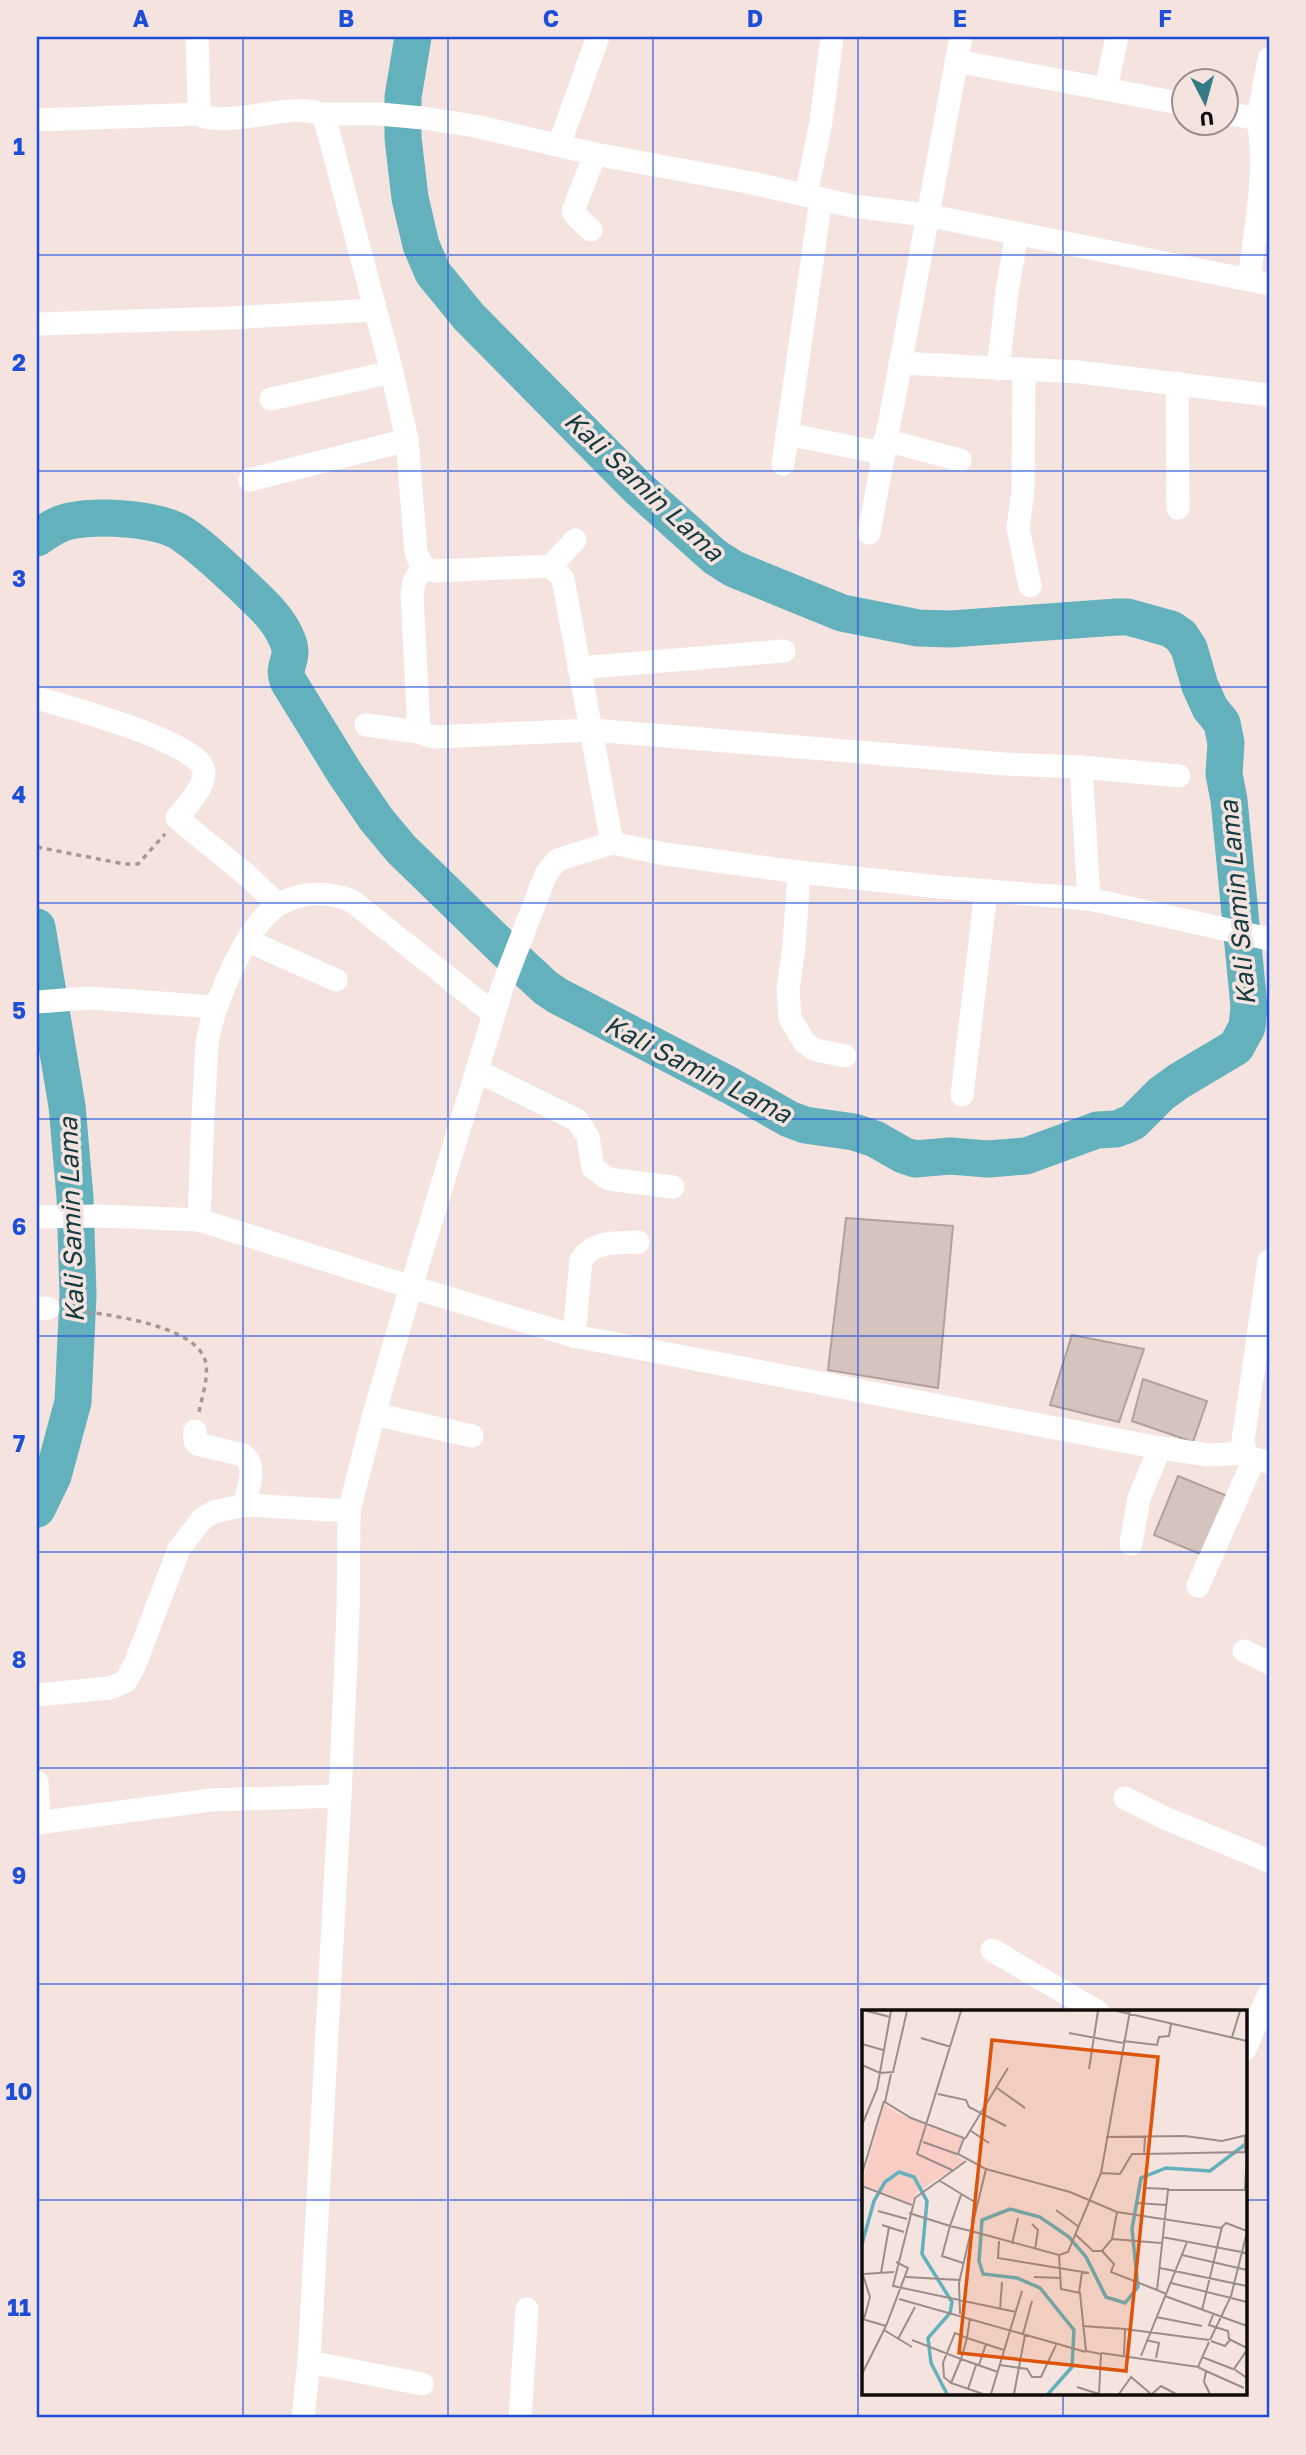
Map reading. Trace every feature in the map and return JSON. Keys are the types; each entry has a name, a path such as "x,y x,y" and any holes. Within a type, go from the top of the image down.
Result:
{"street":[{"path":"197,37 199,104 202,114"},
{"path":"559,145 598,37"},
{"path":"783,464 832,37"},
{"path":"869,533 961,37"},
{"path":"1106,89 1117,37"},
{"path":"37,120 202,114 208,118 222,119 304,110 321,114 380,114 423,118 475,126 595,154 865,208 926,215 1259,281 1264,121 1269,60"},
{"path":"957,61 1170,101"},
{"path":"321,114 329,132 392,372 407,440 415,552 423,566 436,571 551,566 575,540"},
{"path":"1240,116 1264,121"},
{"path":"591,230 573,211 595,154"},
{"path":"999,369 1007,292 1017,233"},
{"path":"37,324 374,310"},
{"path":"900,363 1079,372 1269,395"},
{"path":"1024,371 1023,491 1018,528 1030,586"},
{"path":"271,399 392,372"},
{"path":"1177,383 1178,508"},
{"path":"787,434 884,446 960,460"},
{"path":"250,480 407,440"},
{"path":"419,732 412,594 414,582 423,566"},
{"path":"551,566 563,579 612,844"},
{"path":"579,668 784,651"},
{"path":"37,698 127,725 191,754 202,763 205,772 202,782 177,818 249,877 278,905"},
{"path":"366,725 419,732 434,737 592,730 1180,776"},
{"path":"1081,768 1090,899"},
{"path":"303,2418 309,2362 340,1796 348,1613 349,1511 411,1287 494,1014 526,925 551,866 568,855 612,844 665,855 799,872 1090,899 1269,939"},
{"path":"799,872 788,990 790,1018 805,1043 816,1050 845,1056"},
{"path":"962,1095 986,891"},
{"path":"199,1220 208,1038 230,971 265,916 278,905 299,896 318,893 333,894 352,901 494,1014"},
{"path":"248,941 336,980"},
{"path":"37,1002 90,998 216,1007"},
{"path":"477,1071 577,1120 588,1137 593,1168 609,1179 673,1187"},
{"path":"37,1217 99,1216 199,1220 574,1336 1160,1448 1256,1458"},
{"path":"574,1336 581,1260 586,1253 603,1244 638,1242"},
{"path":"1256,1458 1243,1441 1269,1262"},
{"path":"374,1414 472,1436"},
{"path":"195,1432 197,1444 243,1455 248,1460 251,1469 244,1505"},
{"path":"1131,1544 1139,1498 1160,1448"},
{"path":"1198,1586 1256,1458"},
{"path":"37,1695 110,1688 126,1681 179,1549 203,1518 214,1512 244,1505 349,1511"},
{"path":"1244,1650 1269,1663"},
{"path":"37,1782 38,1823 211,1800 340,1796"},
{"path":"1125,1798 1165,1818 1269,1861"},
{"path":"992,1950 1095,2010"},
{"path":"1246,2047 1269,1994"},
{"path":"520,2418 527,2309"},
{"path":"309,2362 422,2384"}],"path":[{"path":"37,847 124,864 138,864 177,818"},
{"path":"42,1309 103,1313 132,1319 194,1343 202,1352 206,1364 205,1384 195,1432"}],"building":[{"path":"846,1218 953,1226 938,1388 828,1370"},
{"path":"1072,1335 1144,1349 1119,1422 1050,1405"},
{"path":"1143,1379 1207,1401 1193,1442 1132,1421"},
{"path":"1178,1476 1230,1497 1205,1556 1154,1535"}],"waterway":[{"name":"Kali Samin Lama","path":"37,538 66,522 111,518 157,524 181,533 196,544 258,600 281,627 290,650 286,669 288,681 376,819 401,849 504,949 558,996 789,1119 805,1125 854,1132 915,1159 1026,1156 1097,1130 1116,1129 1133,1122 1161,1094 1236,1047 1247,1027 1249,1007 1229,800 1224,774 1226,743 1222,723 1210,708 1200,686 1189,648 1181,636 1171,629 1128,617 951,629 918,628 842,613 734,569 715,557 638,488 469,317 433,273 421,245 410,198 403,138 403,97 413,37"},
{"name":"Kali Samin Lama","path":"37,927 67,1106 75,1197 78,1295 73,1402 53,1476 37,1509"}]}
